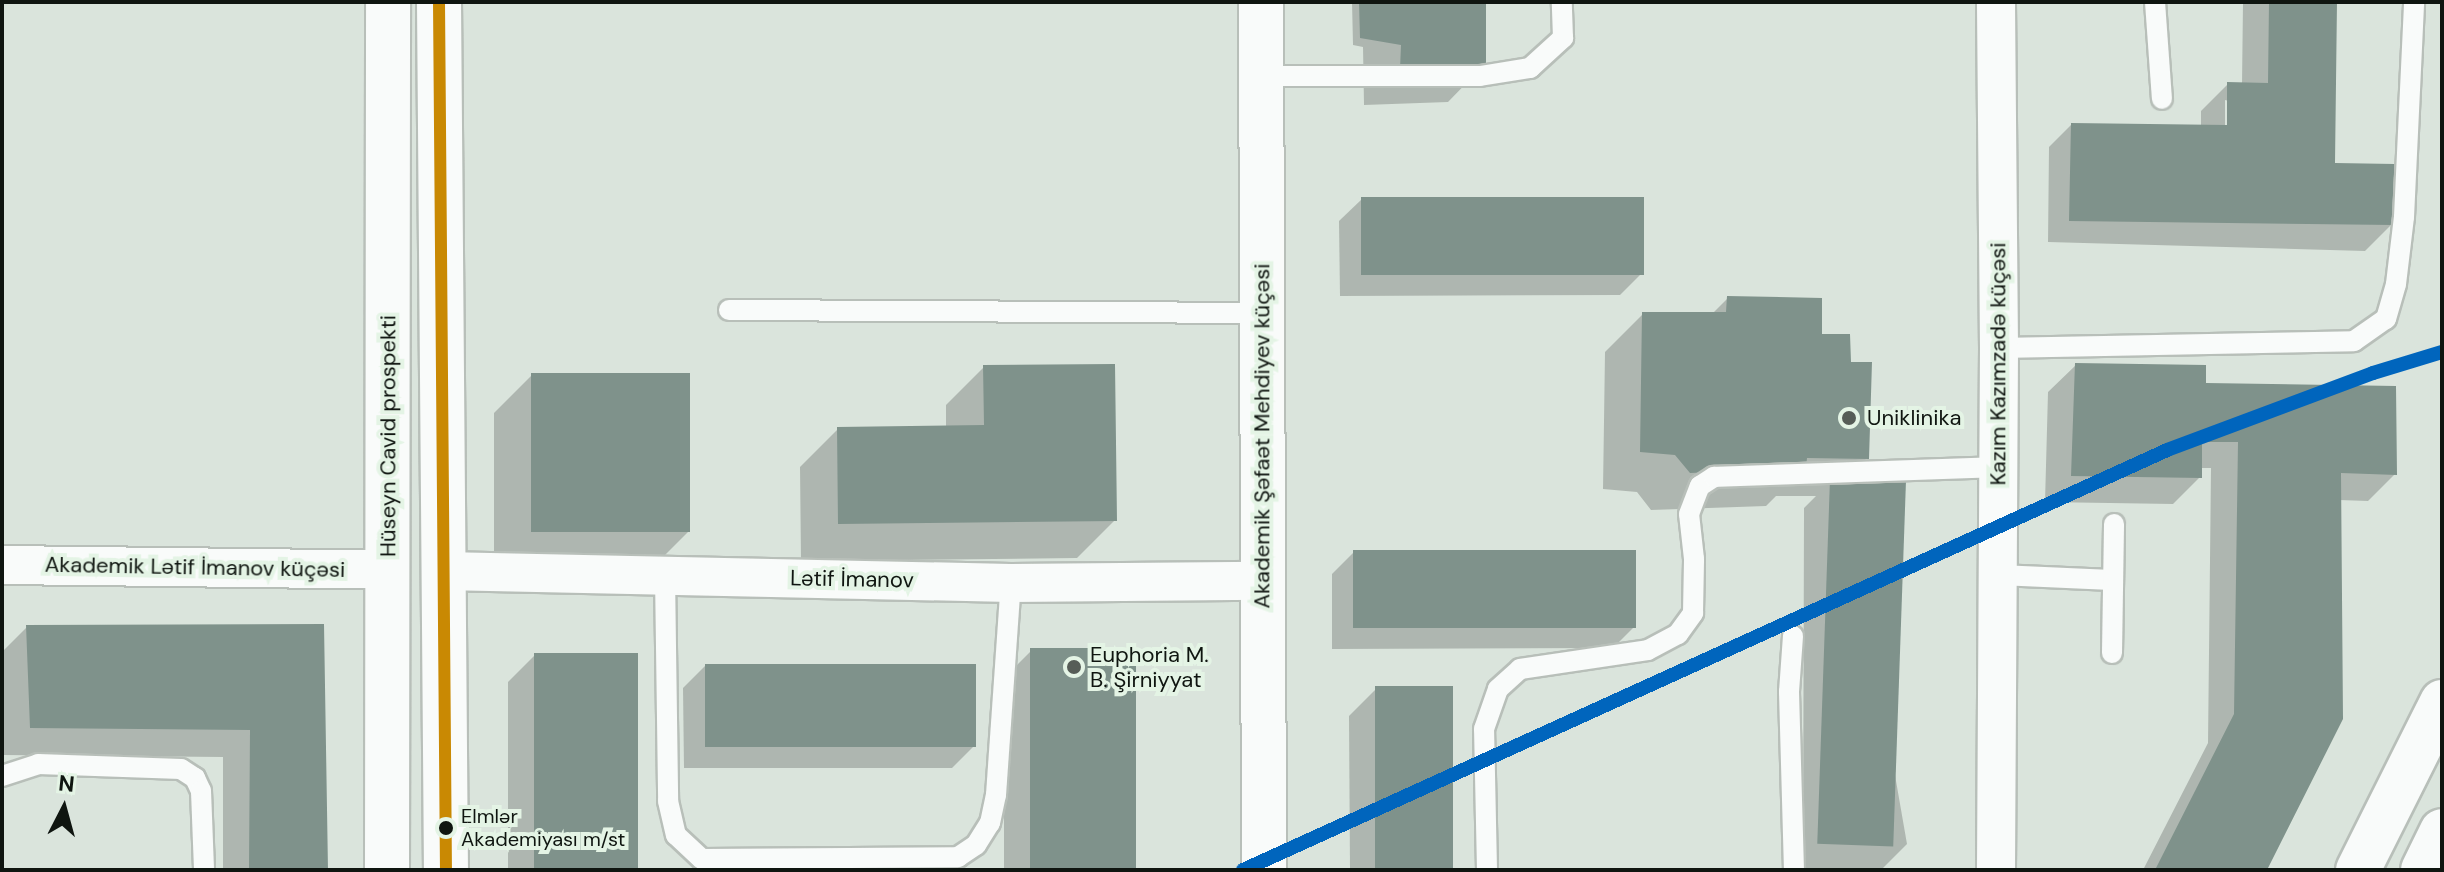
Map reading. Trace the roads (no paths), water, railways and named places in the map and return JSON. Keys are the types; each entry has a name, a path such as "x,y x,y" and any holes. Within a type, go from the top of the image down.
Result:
{"main road":[{"name":"Hüseyn Cavid prospekti","path":"387,870 388,2"},
{"path":"439,2 446,870"},
{"name":"Akademik Şəfaət Mehdiyev küçəsi","path":"1261,2 1264,870"},
{"path":"2358,870 2442,702"},
{"path":"2423,870 2442,831"}],"street":[{"name":"Kazım Kazımzadə küçəsi","path":"1996,2 1999,348 1996,870"},
{"name":"Akademik Lətif İmanov küçəsi","path":"2,565 388,570"},
{"name":"Lətif İmanov","path":"443,571 1011,583 1262,581"}],"lane":[{"path":"1261,76 1480,76 1530,68 1563,38 1562,2"},
{"path":"2155,2 2162,99"},
{"path":"1999,348 2354,341 2386,319 2396,284 2404,217 2414,2"},
{"path":"729,310 1262,313"},
{"path":"1487,870 1484,729 1498,689 1520,669 1648,650 1678,634 1693,613 1694,559 1689,514 1700,486 1714,477 1998,467"},
{"path":"2112,653 2114,524"},
{"path":"665,575 668,801 676,835 702,859 958,857 976,845 990,823 996,795 1011,583"},
{"path":"1998,575 2113,580"},
{"path":"1793,636 1789,692 1794,870"},
{"path":"2,776 38,764 181,769 195,778 201,791 204,870"}],"place":[{"name":"Uniklinika","path":"1849,418"},
{"name":"Euphoria M. B. Şirniyyat","path":"1074,667"},
{"name":"Elmlər Akademiyası m/st","path":"446,828"}]}
